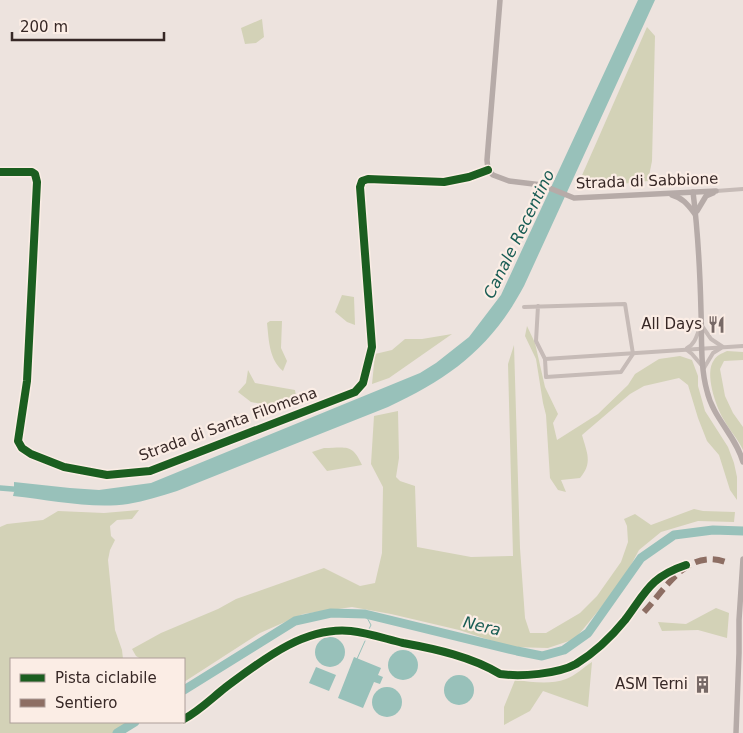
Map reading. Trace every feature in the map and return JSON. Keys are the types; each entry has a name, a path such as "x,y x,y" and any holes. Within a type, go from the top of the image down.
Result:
{"main road":[{"path":"488,170 487,160 500,0"},
{"name":"Strada di Sabbione","path":"488,170 493,175 509,181 546,187 574,198 716,191"},
{"path":"696,216 698,207 706,196 716,191"},
{"path":"693,192 706,390 711,405 731,436 743,462"},
{"path":"665,193 679,197 696,216"},
{"path":"736,733 740,653 739,620 743,559"}],"street":[{"name":"Strada di Santa Filomena","path":"0,172 32,172 35,174 37,182 27,381 18,441 22,448 31,454 64,467 107,475 150,471 354,392 363,383 372,347 360,187 362,181 368,179 444,182 469,177 488,170"},
{"name":"Strada di Sabbione","path":"716,191 743,189"},
{"path":"524,307 538,306 626,304 633,354 621,372 546,377 545,359 536,341 538,306"},
{"path":"701,325 711,339 723,346"},
{"path":"686,350 692,346 701,325"},
{"path":"686,350 704,368 713,353 723,346"},
{"path":"545,359 743,346"}],"green space":[{"path":"262,19 264,37 256,43 245,44 241,28"},
{"path":"647,27 655,36 652,161 648,181 576,189"},
{"path":"342,295 354,297 355,325 347,322 335,312"},
{"path":"270,321 282,321 281,348 287,361 283,371 275,361 270,349 267,323"},
{"path":"527,326 535,343 545,387 558,414 553,423 557,440 598,414 628,385 635,374 659,359 680,356 692,360 698,376 698,386 705,411 728,447 734,463 737,477 737,500 730,490 719,455 707,441 688,385 679,378 644,386 630,394 582,435 588,458 584,473 580,478 561,480 566,492 558,490 550,478 546,415 536,359 525,336"},
{"path":"452,334 389,378 372,384 375,354 392,350 405,339 422,339"},
{"path":"514,345 520,548 525,618 530,633 546,633 580,613 597,596 621,562 628,542 627,526 624,519 635,514 651,525 694,509 735,512 734,522 698,521 661,532 639,550 622,582 575,639 548,648 511,647 459,630 352,607 303,614 260,633 185,681 185,658 139,658 136,656 132,649 161,633 218,609 236,599 324,568 360,586 375,583 382,553 383,487 371,464 374,416 398,411 399,458 396,477 400,481 415,486 417,547 471,557 513,556 508,364"},
{"path":"727,351 743,352 743,360 724,361 720,369 725,396 733,413 743,427 743,450 726,424 712,390 711,366 718,356"},
{"path":"248,370 255,383 295,390 297,402 277,407 251,402 238,392 246,383"},
{"path":"324,448 348,448 355,453 362,465 327,471 312,452"},
{"path":"139,510 132,519 117,520 110,526 111,536 115,540 108,560 115,630 123,658 10,658 10,723 126,723 122,733 0,733 0,527 7,524 43,520 58,511 104,513"},
{"path":"716,608 729,613 727,638 698,630 662,631 658,622 686,624"},
{"path":"592,662 588,707 543,691 530,711 504,725 504,707 515,680 560,681 573,676"}],"water":[{"path":"638,0 655,0 524,286 498,327 467,359 431,385 388,407 165,495 128,504 114,505 71,503 13,496 14,492 19,490 14,487 14,482 99,490 151,483 420,373 469,337 501,295"},
{"path":"330,637 340,642 345,652 340,662 330,667 320,662 315,652 320,642"},
{"path":"403,650 409,651 417,659 417,671 409,679 403,680 397,679 389,671 388,665 389,659 397,651"},
{"path":"354,657 381,668 378,675 383,677 380,684 374,682 363,708 338,698"},
{"path":"316,667 336,675 329,691 309,683"},
{"path":"459,675 465,676 473,684 473,696 465,704 459,705 453,704 445,696 444,690 445,684 453,676"},
{"path":"387,687 393,688 401,696 401,708 393,716 387,717 381,716 373,708 372,702 373,696 381,688"}],"waterway":[{"name":"Canale Recentino","path":"0,488 25,490"},
{"name":"Nera","path":"185,689 295,621 331,613 365,614 542,656 564,650 588,633 641,558 674,535 713,530 743,531"},
{"path":"365,614 371,625 369,629"},
{"path":"357,659 365,641"},
{"name":"Nera","path":"117,733 133,723"}],"marked path":[{"path":"644,612 671,581 690,565 701,560 714,559 728,563"}],"cycle path":[{"path":"0,172 32,172 35,174 37,182 27,381 18,441 22,448 31,454 64,467 107,475 150,471 355,392 363,383 372,347 360,187 362,181 368,179 444,182 469,177 488,170"},
{"path":"185,718 226,687 284,647 317,634 334,631 364,633 441,651 466,658 500,674 529,675 559,670 583,660 620,626 656,580 686,565"}],"place":[{"name":"All Days","path":"716,324"},
{"name":"ASM Terni","path":"702,684"}]}
